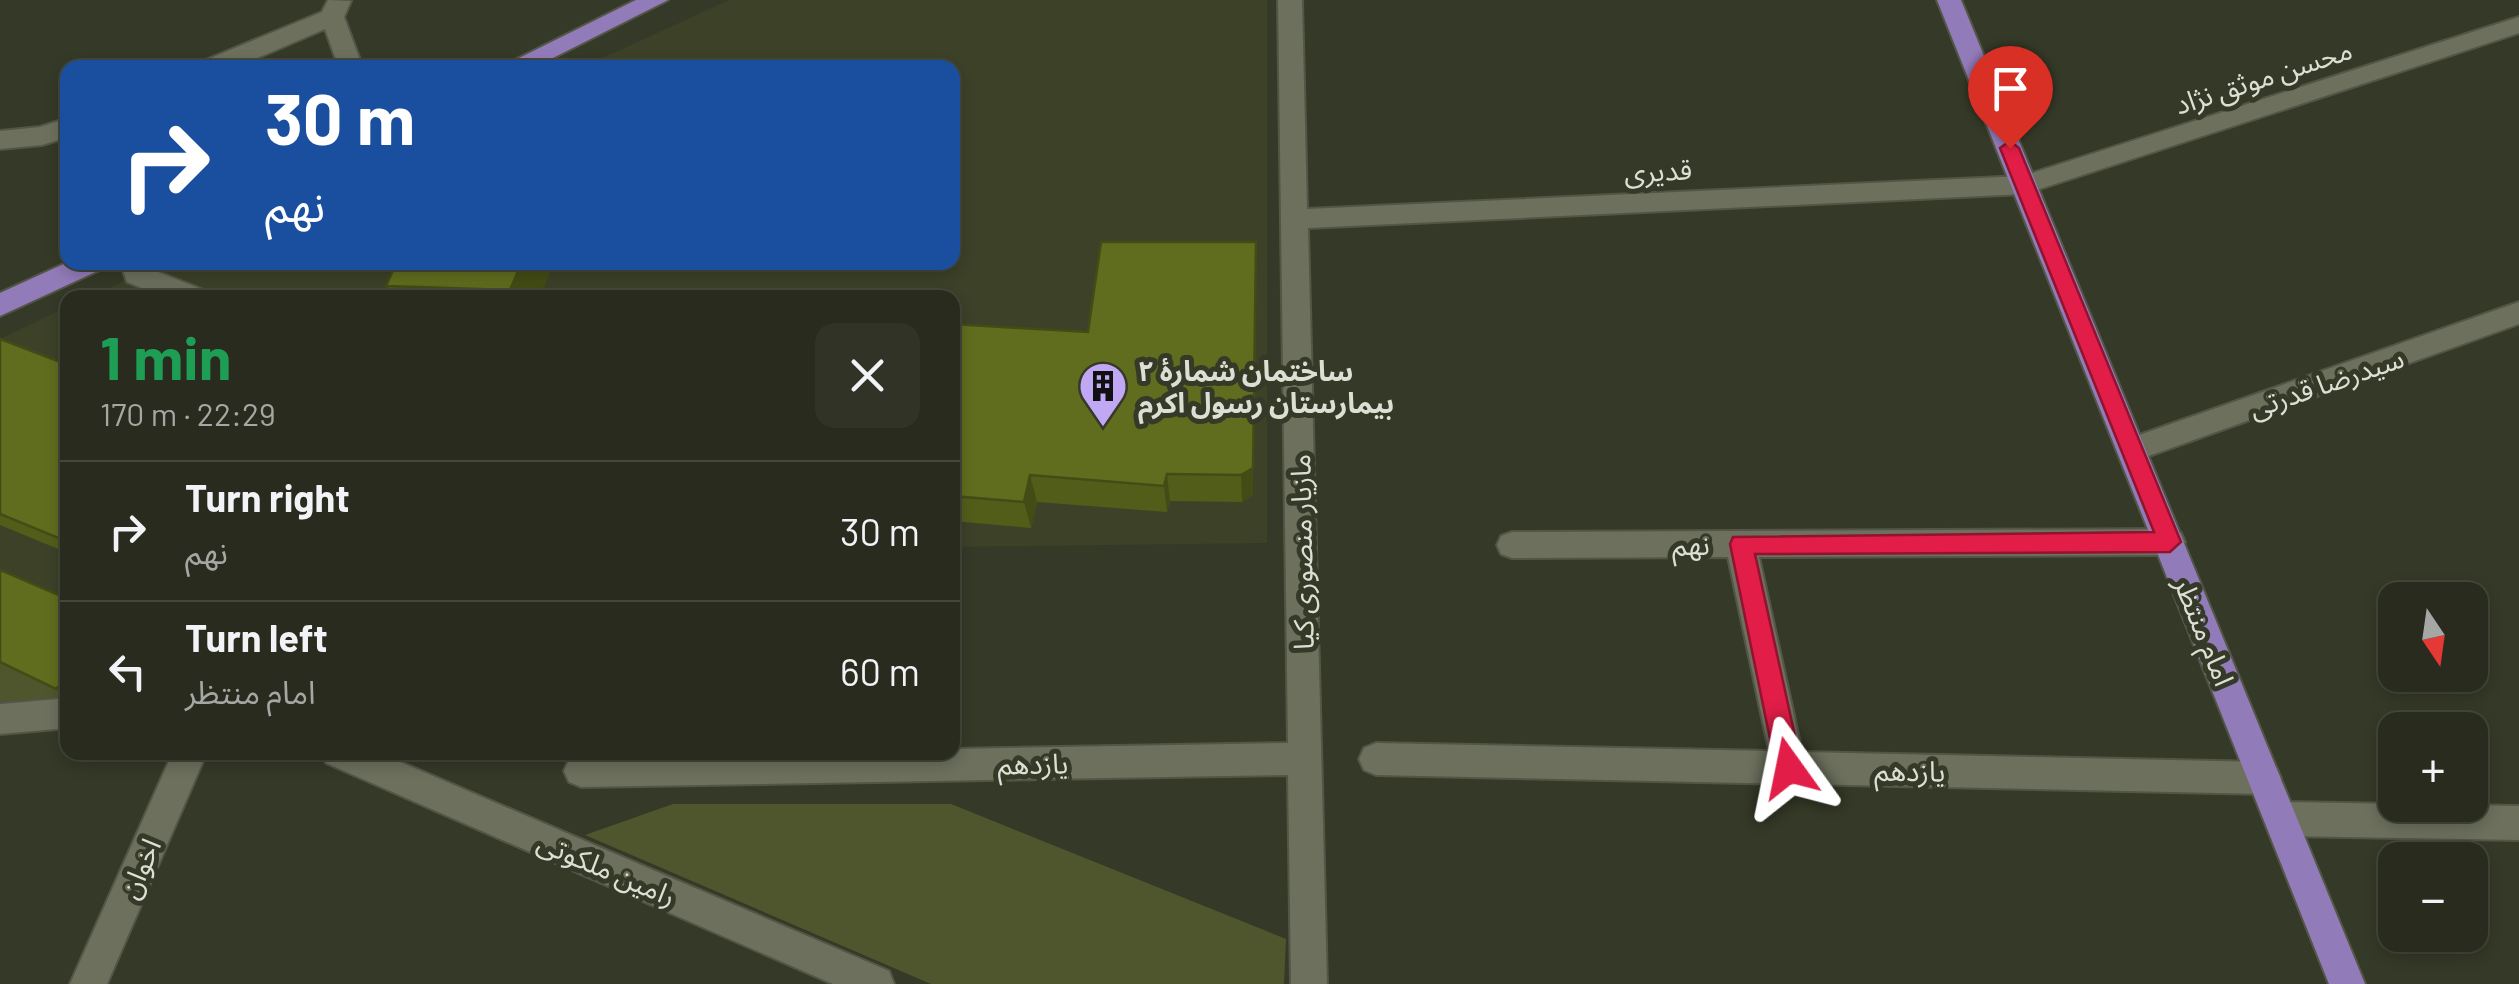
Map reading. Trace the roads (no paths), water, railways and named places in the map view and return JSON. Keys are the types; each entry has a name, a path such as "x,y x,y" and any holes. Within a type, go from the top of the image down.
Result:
{"main road":[{"path":"528,60 656,0"},
{"name":"امام منتظر","path":"1949,0 2347,984"},
{"path":"0,305 75,270"}],"street":[{"name":"مازیار منصوری کیا","path":"1290,0 1310,984"},
{"path":"227,60 336,8 349,60"},
{"name":"محسن موثق نژاد","path":"2024,185 2519,25"},
{"path":"0,140 42,136 60,129"},
{"name":"قدیری","path":"1294,219 2024,185"},
{"path":"134,270 136,275 174,290"},
{"name":"سیدرضا قدرتی","path":"2132,450 2519,313"},
{"name":"نهم","path":"1512,545 2170,542"},
{"path":"1741,544 1789,768"},
{"path":"0,719 60,713"},
{"name":"یازدهم","path":"581,771 1305,758"},
{"name":"یازدهم","path":"1376,759 2264,778"},
{"name":"اخوان","path":"88,984 186,760"},
{"name":"رامین ملکوتی","path":"357,760 876,984"},
{"path":"2281,819 2519,822"}],"place":[{"name":"ساختمان شمارهٔ ۲ بیمارستان رسول اکرم","path":"1103,428"}]}
